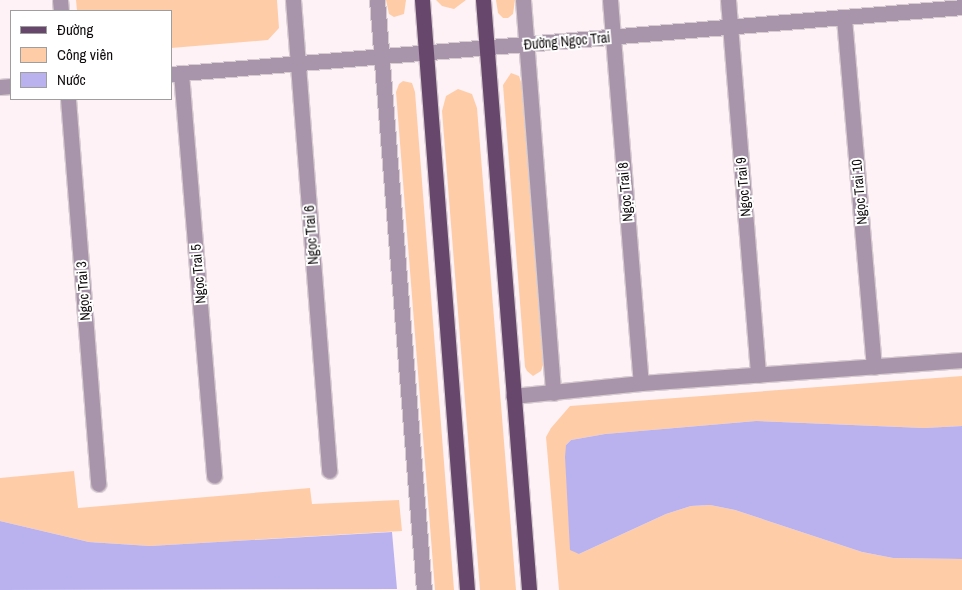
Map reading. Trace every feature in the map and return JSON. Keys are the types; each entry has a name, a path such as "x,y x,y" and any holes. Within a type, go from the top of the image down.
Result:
{"main road":[{"path":"422,0 467,590"},
{"path":"483,0 529,590"}],"street":[{"name":"Ngọc Trai 6","path":"293,0 329,471"},
{"path":"377,0 424,590"},
{"path":"523,0 553,392"},
{"name":"Ngọc Trai 8","path":"610,0 641,384"},
{"name":"Ngọc Trai 9","path":"728,0 758,375"},
{"path":"961,0 962,7"},
{"name":"Đường Ngọc Trai","path":"176,73 613,38 962,7"},
{"name":"Ngọc Trai 10","path":"844,18 874,367"},
{"name":"Ngọc Trai 5","path":"176,73 214,476"},
{"name":"Ngọc Trai 3","path":"68,100 98,484"},
{"path":"513,396 641,384 962,360"}],"green space":[{"path":"76,0 277,0 279,28 268,40 172,48 172,10 77,10"},
{"path":"386,0 406,0 404,14 394,17 389,14"},
{"path":"436,0 466,0 454,9 442,6"},
{"path":"496,0 515,0 513,14 508,18 503,18 498,13"},
{"path":"511,73 519,76 522,85 543,365 541,371 533,376 525,367 503,85"},
{"path":"403,81 412,83 415,92 454,590 435,590 396,92 399,84"},
{"path":"458,89 472,94 477,108 516,590 480,590 442,111 446,96"},
{"path":"962,376 962,426 924,428 756,421 605,434 571,440 566,445 579,554 666,514 691,506 710,505 735,510 862,552 893,558 962,559 962,590 559,590 546,437 551,428 570,406"},
{"path":"74,471 78,508 310,488 312,504 399,500 402,531 150,546 89,542 0,521 0,478"}],"water":[{"path":"756,421 924,428 962,426 962,559 893,558 862,552 735,510 710,505 691,506 666,514 579,554 570,550 565,457 566,445 571,440 605,434"},
{"path":"0,521 89,542 150,546 392,532 397,589 0,590"}]}
